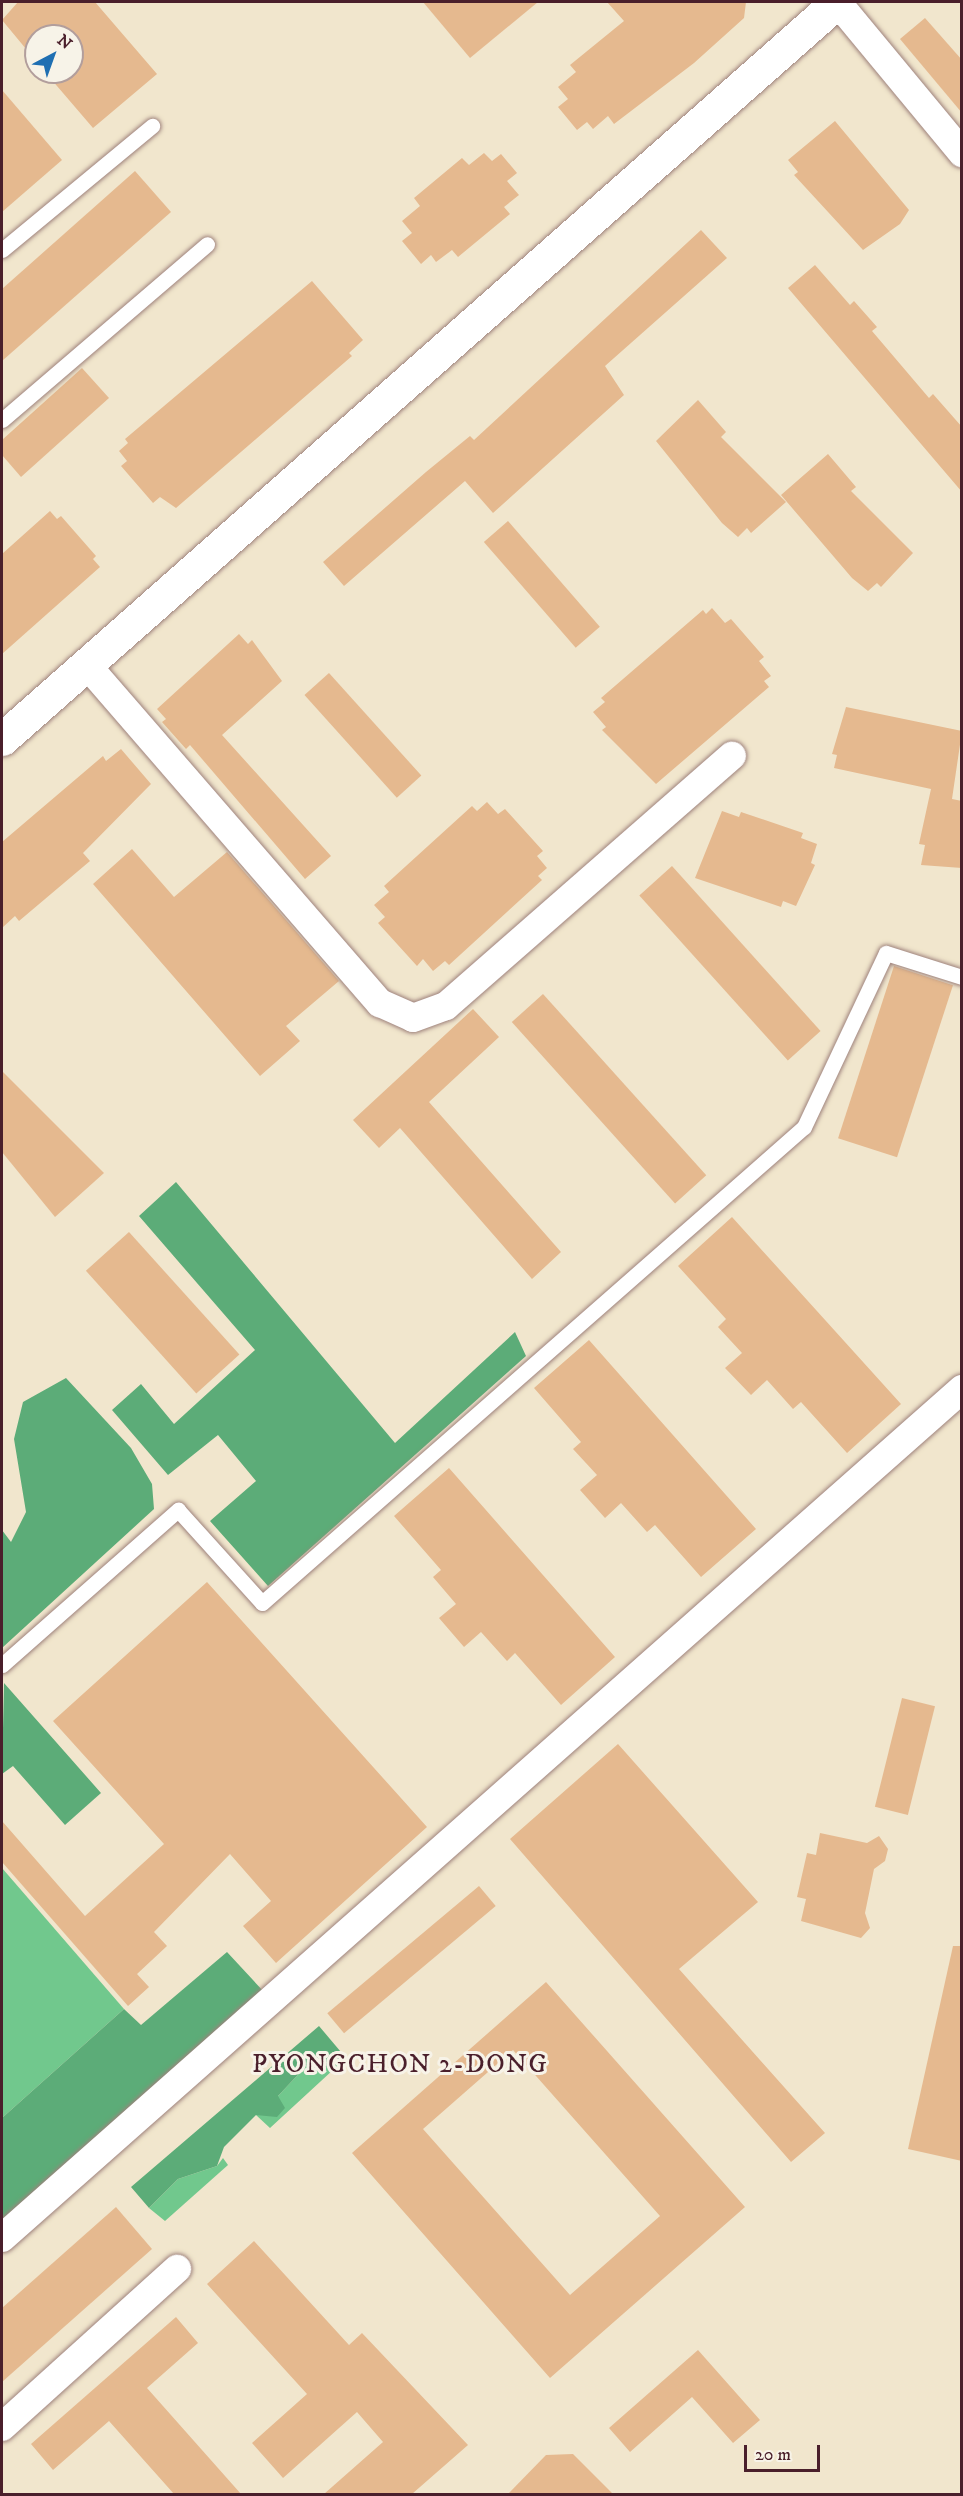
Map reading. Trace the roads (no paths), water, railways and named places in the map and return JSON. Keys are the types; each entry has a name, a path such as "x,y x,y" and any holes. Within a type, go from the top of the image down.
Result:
{"street":[{"path":"2,739 838,2 962,153"},
{"path":"86,664 380,1003 413,1018 446,1006 732,756"},
{"path":"2,2238 962,1389"},
{"path":"2,2427 177,2269"}],"lane":[{"path":"2,250 152,126"},
{"path":"2,420 207,244"},
{"path":"2,1665 178,1510 262,1604 804,1126 886,953 962,977"}],"district":[{"name":"PYONGCHON 2-DONG","path":"400,2065"}]}
